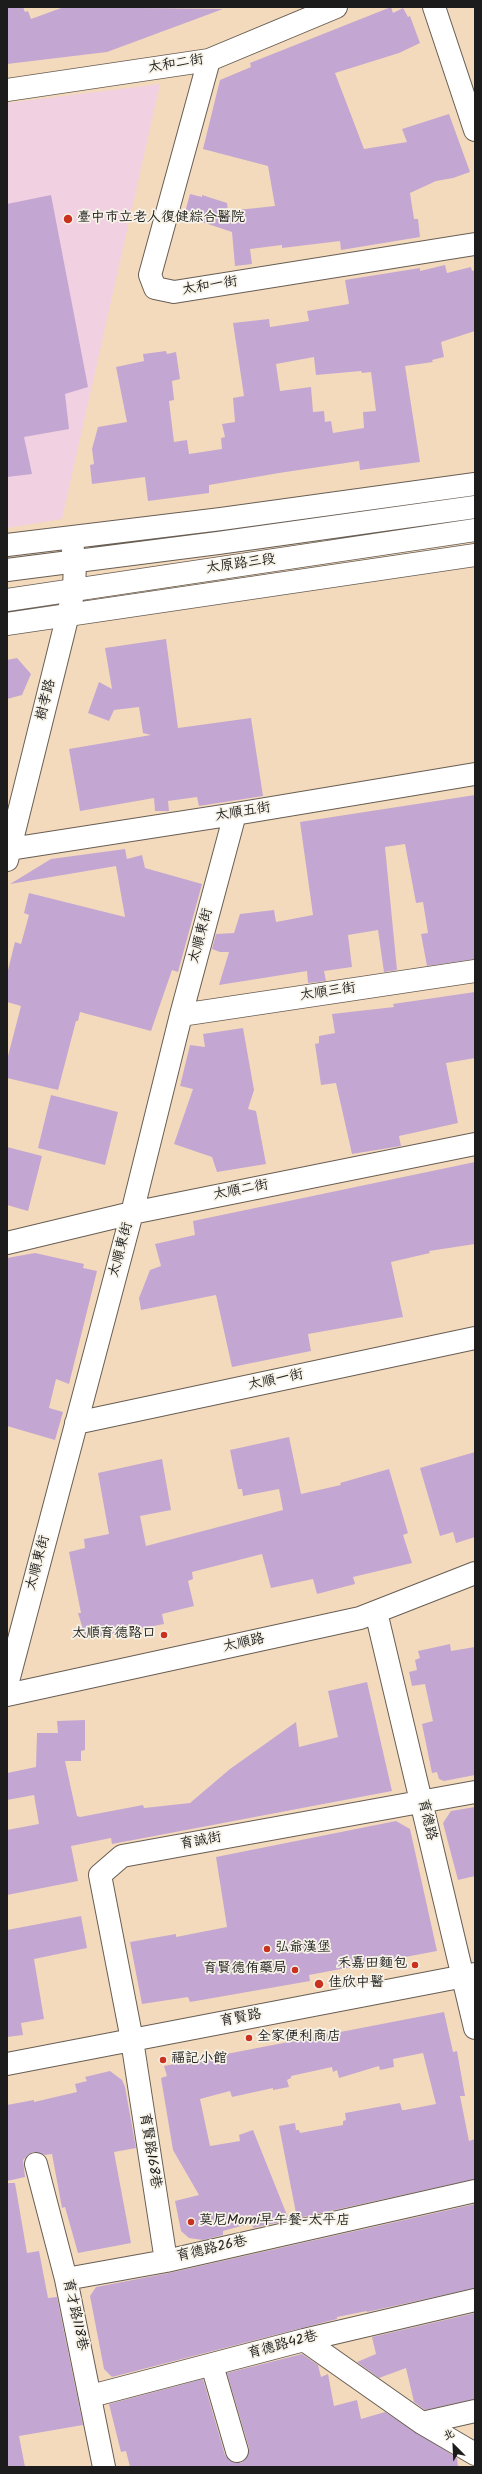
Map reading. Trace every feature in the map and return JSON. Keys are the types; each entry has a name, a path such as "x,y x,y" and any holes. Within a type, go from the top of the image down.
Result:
{"street":[{"name":"太和二街","path":"7,90 210,60 336,7"},
{"path":"434,7 475,130"},
{"name":"太和一街","path":"210,60 150,275 155,288 174,292 475,244"},
{"path":"7,546 475,484"},
{"name":"太原路三段","path":"7,570 475,507"},
{"name":"太原路三段","path":"7,600 475,530"},
{"name":"樹孝路","path":"8,854 69,615 74,590 75,562 71,538"},
{"name":"太原路三段","path":"7,624 475,555"},
{"name":"太順五街","path":"8,854 475,774"},
{"name":"太順東街","path":"7,1685 132,1213 181,1015 235,814"},
{"name":"太順三街","path":"181,1015 475,971"},
{"name":"太順二街","path":"7,1243 132,1213 475,1144"},
{"name":"太順一街","path":"76,1423 475,1338"},
{"name":"太順路","path":"7,1695 360,1618 475,1573"},
{"name":"育德路","path":"376,1612 422,1801 469,1975 475,2028"},
{"name":"育誠街","path":"132,2040 100,1875 122,1856 475,1792"},
{"name":"育賢路","path":"7,2064 469,1975"},
{"name":"育賢路168巷","path":"132,2040 166,2261"},
{"name":"育才路118巷","path":"36,2164 66,2279 91,2396 104,2467"},
{"name":"育德路26巷","path":"66,2279 166,2261 475,2191"},
{"name":"育德路42巷","path":"91,2396 304,2340 475,2300"},
{"path":"304,2340 422,2423 475,2454"},
{"path":"212,2365 237,2451"},
{"path":"422,2423 475,2411"}],"shaded area":[{"name":"臺中市立老人復健綜合醫院","path":"160,84 62,519 7,528 7,103"}],"building":[{"path":"7,7 23,7 25,12 28,11 31,19 64,7 223,9 107,52 7,64"},
{"path":"391,7 393,13 403,8 408,17 410,16 420,43 399,53 335,73 364,149 407,142 402,129 449,114 470,172 453,178 436,181 410,193 414,219 418,219 420,237 341,250 340,241 282,248 282,245 250,249 252,264 235,266 232,232 184,216 190,194 202,197 202,195 227,203 228,211 275,206 268,166 203,149 220,80 251,67 250,63"},
{"path":"51,195 88,387 65,394 69,429 24,437 32,474 7,477 7,204"},
{"path":"445,265 447,273 471,267 472,271 475,270 475,331 441,342 444,357 432,360 433,362 405,366 420,462 360,470 359,461 209,485 209,493 148,501 145,477 92,484 90,465 94,464 92,449 98,427 127,422 116,367 144,361 143,354 166,351 167,354 176,352 180,379 172,381 174,400 169,401 174,442 187,440 189,454 222,449 221,438 225,437 222,424 235,422 233,398 244,396 233,323 269,319 270,327 309,321 307,311 349,304 345,280 420,268 420,271","holes":["314,357 316,375 361,371 362,373 371,372 376,411 363,412 364,428 333,433 331,421 325,422 324,411 313,412 311,387 280,391 276,364"]},
{"path":"166,639 178,728 251,718 263,796 199,806 197,797 168,801 169,811 155,811 154,798 80,811 69,749 151,735 143,733 139,707 114,710 109,721 88,713 99,682 112,689 105,648"},
{"path":"17,658 31,674 22,695 7,699 7,660"},
{"path":"475,795 475,959 427,966 421,934 428,933 423,902 416,903 405,844 385,847 397,970 384,972 378,930 348,935 352,967 324,971 326,981 308,983 307,971 219,985 229,952 220,952 212,949 216,934 234,933 240,914 274,910 276,922 313,915 300,822"},
{"path":"125,849 127,859 142,855 145,868 202,884 178,972 172,970 151,1031 80,1012 78,1021 76,1021 58,1090 7,1078 7,1060 21,1006 7,1002 7,974 15,942 21,944 29,915 24,913 29,893 125,917 116,866 10,884 51,859"},
{"path":"475,992 475,1058 446,1063 458,1123 399,1136 401,1146 352,1154 336,1083 321,1085 315,1044 319,1043 319,1036 335,1033 332,1014 394,1007 393,1004"},
{"path":"243,1028 254,1090 248,1109 256,1111 266,1164 217,1172 212,1157 174,1144 193,1089 180,1086 190,1045 205,1047 203,1034"},
{"path":"51,1095 118,1112 105,1165 38,1148"},
{"path":"7,1147 42,1156 28,1211 7,1205"},
{"path":"475,1162 475,1244 429,1251 430,1253 391,1262 403,1317 308,1334 311,1351 232,1367 216,1295 141,1310 139,1298 150,1270 161,1266 155,1244 195,1235 193,1221"},
{"path":"35,1253 84,1264 83,1268 97,1271 69,1384 56,1379 49,1408 63,1412 55,1440 7,1426 7,1258"},
{"path":"289,1437 301,1494 341,1485 340,1483 389,1469 408,1533 403,1535 412,1563 353,1577 355,1584 317,1594 313,1579 271,1588 262,1554 192,1572 193,1579 188,1581 194,1606 162,1614 164,1624 86,1639 78,1613 81,1613 69,1552 85,1548 84,1539 109,1534 98,1473 162,1459 171,1510 140,1516 146,1546 283,1510 279,1489 243,1496 242,1489 238,1489 230,1450"},
{"path":"475,1452 475,1537 456,1543 453,1532 440,1536 420,1468"},
{"path":"450,1644 451,1651 475,1647 475,1775 444,1781 439,1779 437,1772 432,1773 422,1724 433,1721 425,1684 412,1686 409,1672 417,1670 415,1660 420,1658 418,1651"},
{"path":"367,1682 392,1791 112,1844 111,1838 71,1846 78,1881 7,1895 7,1830 39,1824 34,1795 7,1800 7,1773 36,1767 37,1733 58,1733 57,1721 85,1720 85,1750 81,1751 81,1761 65,1761 77,1816 80,1817 143,1805 144,1808 190,1803 230,1769 296,1722 299,1747 338,1737 328,1691"},
{"path":"475,1807 475,1876 458,1880 443,1823 451,1811"},
{"path":"396,1821 410,1829 437,1951 309,1975 310,1981 190,2002 188,1997 142,2004 130,1942 176,1934 176,1937 227,1927 216,1857"},
{"path":"81,1916 87,1948 34,1959 44,2019 21,2023 23,2035 7,2037 7,1930"},
{"path":"444,2012 453,2052 457,2051 465,2096 460,2096 469,2141 475,2139 475,2179 253,2228 252,2223 223,2231 223,2235 203,2240 189,2238 181,2231 175,2201 199,2195 173,2150 161,2078 167,2076 164,2066","holes":["423,2053 436,2104 402,2110 400,2103 345,2113 346,2120 343,2121 343,2125 300,2133 299,2130 296,2130 295,2123 279,2126 296,2213 287,2215 253,2130 239,2135 240,2141 210,2146 200,2099 230,2091 232,2097 273,2088 273,2090 289,2087 287,2080 291,2078 291,2076 332,2067 333,2072 337,2070 339,2078 379,2066 380,2070 394,2067 393,2059"]},
{"path":"110,2071 122,2080 125,2087 136,2148 114,2152 131,2243 78,2253 65,2207 62,2208 52,2154 45,2155 33,2152 28,2155 23,2160 25,2177 7,2181 7,2105 34,2100 34,2102 77,2092 75,2084 87,2081 85,2077"},
{"path":"7,2183 15,2183 27,2253 39,2251 48,2298 57,2297 83,2425 19,2436 25,2467 7,2467"},
{"path":"475,2204 475,2288 367,2312 337,2317 337,2319 112,2377 104,2369 90,2296 96,2287 169,2273"},
{"path":"475,2313 475,2399 425,2410 414,2402 406,2368 379,2378 357,2362 376,2354 372,2337"},
{"path":"302,2354 318,2365 321,2377 328,2374 334,2406 357,2400 361,2419 385,2412 457,2458 458,2467 130,2467 126,2451 121,2452 109,2404 203,2379 225,2455 234,2463 241,2463 246,2459 249,2448 227,2373"}],"place":[{"name":"臺中市立老人復健綜合醫院","path":"68,219"},
{"name":"太順育德路口","path":"164,1635"},
{"name":"弘爺漢堡","path":"267,1949"},
{"name":"禾嘉田麵包","path":"415,1965"},
{"name":"育賢德侑藥局","path":"295,1970"},
{"name":"佳欣中醫","path":"319,1984"},
{"name":"全家便利商店","path":"249,2038"},
{"name":"福記小館","path":"163,2060"},
{"name":"莫尼Morni早午餐-太平店","path":"191,2222"}]}
